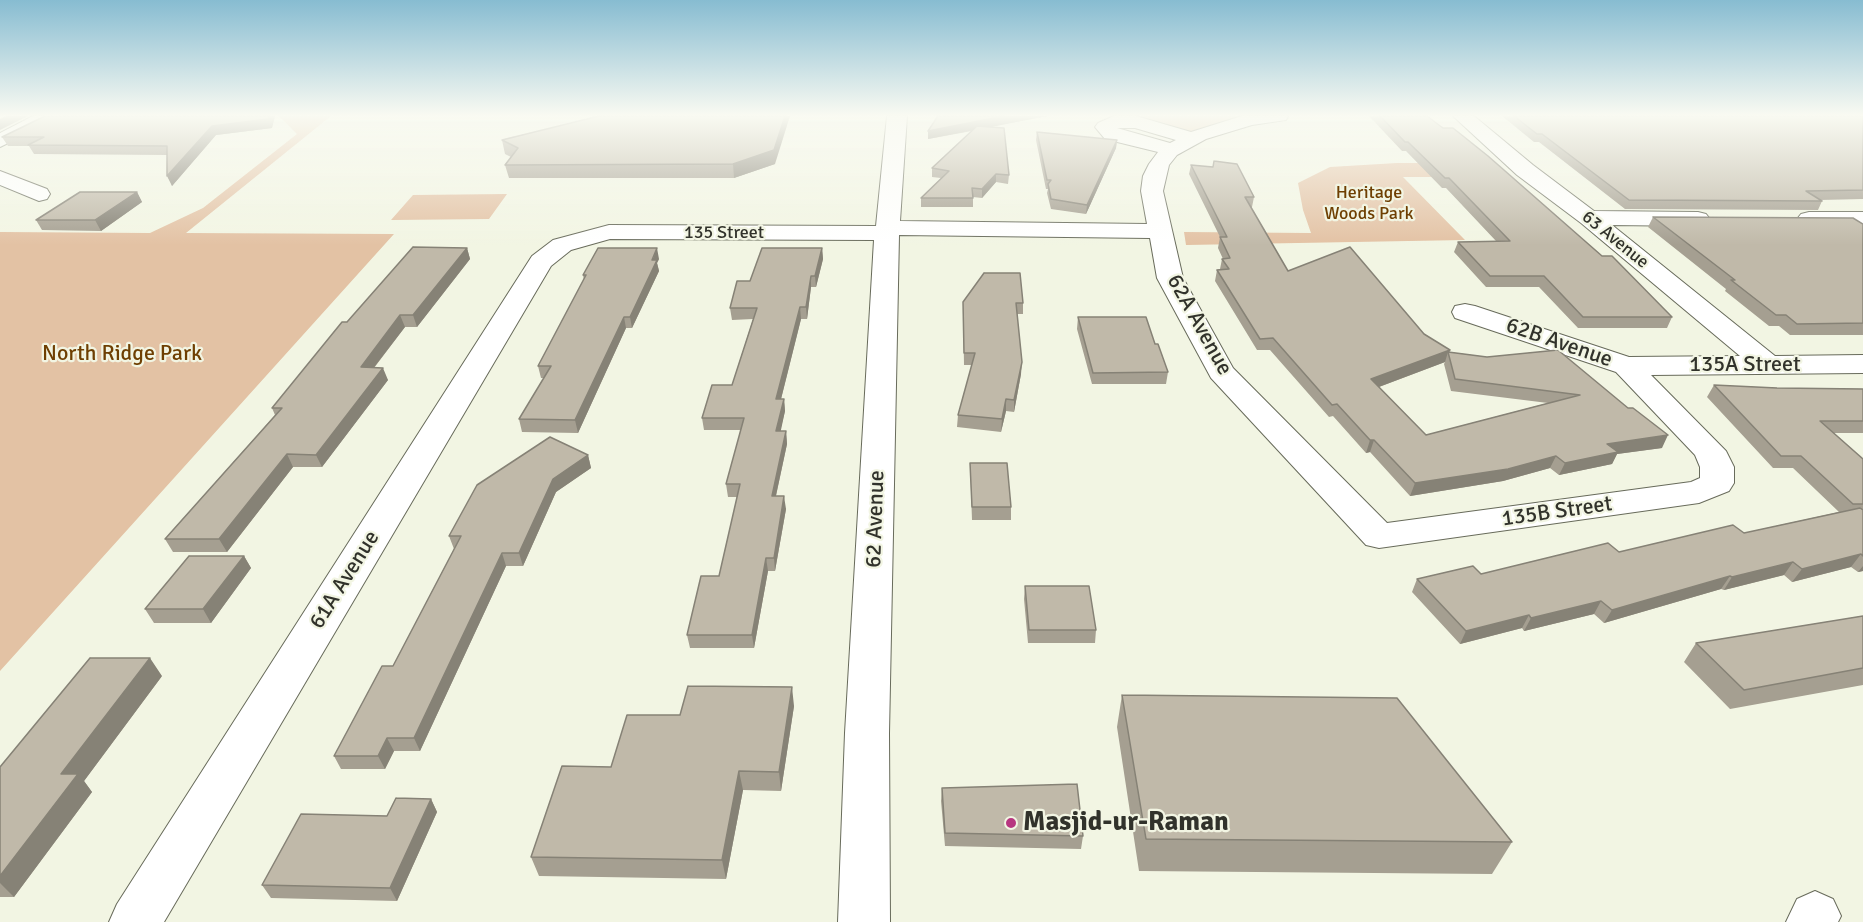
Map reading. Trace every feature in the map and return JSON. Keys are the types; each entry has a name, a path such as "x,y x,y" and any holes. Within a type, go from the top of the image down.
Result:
{"street":[{"name":"62 Avenue","path":"864,922 867,733 888,231 894,159"},
{"name":"62A Avenue","path":"1163,159 1154,176 1152,191 1170,278 1221,372 1379,536"},
{"name":"63 Avenue","path":"1512,159 1589,218 1768,365"},
{"path":"0,177 39,194"},
{"path":"1589,218 1724,219"},
{"path":"1782,219 1863,219"},
{"name":"135 Street","path":"562,245 609,232 1160,231"},
{"name":"61A Avenue","path":"135,922 541,261 562,245"},
{"name":"62B Avenue","path":"1465,312 1626,366 1710,451 1717,467"},
{"name":"135A Street","path":"1626,366 1863,364"},
{"name":"135B Street","path":"1379,536 1699,492 1717,483 1717,467"}],"green space":[{"name":"North Ridge Park","path":"265,159 278,159 186,233 394,234 0,671 0,232 150,233 203,208"},
{"name":"Heritage Woods Park","path":"1397,163 1492,163 1507,177 1403,177 1465,240 1186,245 1184,232 1311,233 1303,210 1298,183 1330,167"},
{"path":"507,194 489,219 391,220 413,195"}],"building":[{"path":"167,159 182,159 167,176"},
{"path":"510,159 748,159 733,164 505,165"},
{"path":"942,159 1007,159 1009,175 996,174 982,189 972,188 973,198 921,198 949,171 932,168"},
{"path":"1043,159 1108,159 1087,205 1051,199 1048,184 1051,180 1047,180"},
{"path":"1425,159 1491,159 1602,256 1612,256 1672,317 1583,317 1544,276 1490,276 1458,242 1510,241 1449,178 1445,178"},
{"path":"1575,159 1863,159 1863,190 1806,191 1822,201 1629,200"},
{"path":"1214,161 1237,164 1254,197 1245,197 1288,271 1350,247 1424,334 1450,350 1371,379 1426,435 1580,395 1455,379 1448,352 1487,357 1558,350 1628,408 1633,408 1668,435 1607,444 1618,452 1565,463 1556,456 1508,469 1415,483 1374,440 1370,440 1337,404 1332,405 1273,338 1260,339 1217,270 1229,269 1222,259 1230,258 1220,237 1227,237 1191,165 1213,167"},
{"path":"80,192 137,192 95,220 36,220"},
{"path":"1653,217 1853,218 1863,224 1863,323 1797,324 1786,315 1776,315 1731,280 1735,280"},
{"path":"413,247 467,248 413,315 400,315 361,367 383,368 316,455 287,454 219,539 165,539 282,408 272,408 342,322 347,322"},
{"path":"598,248 657,248 652,260 657,260 630,317 624,317 575,420 519,419 551,366 538,366"},
{"path":"762,248 822,248 815,276 811,276 806,307 800,307 776,399 784,399 776,431 786,431 772,496 784,496 774,558 766,558 752,635 687,635 701,576 719,576 740,484 726,484 744,418 702,418 712,385 732,385 757,308 730,308 737,281 750,281"},
{"path":"984,273 1020,273 1023,303 1016,303 1022,362 1014,400 1006,399 1002,419 958,415 975,353 964,353 963,302"},
{"path":"1078,317 1146,317 1168,372 1093,373"},
{"path":"1714,385 1863,389 1863,421 1820,421 1863,459 1863,504 1853,504 1801,456 1781,456"},
{"path":"550,437 588,455 553,479 519,553 502,553 414,738 387,738 378,756 334,756 382,666 393,666 461,536 449,536 477,485"},
{"path":"970,463 1007,463 1011,507 972,507"},
{"path":"1860,508 1863,510 1863,556 1861,554 1802,569 1793,562 1730,576 1612,610 1601,601 1531,618 1529,615 1466,631 1417,579 1473,566 1481,574 1608,543 1619,552 1733,525 1744,533"},
{"path":"189,556 244,556 203,609 145,609"},
{"path":"1025,586 1089,586 1096,630 1029,630"},
{"path":"1863,616 1863,668 1744,690 1696,643"},
{"path":"90,658 150,658 61,774 78,774 0,876 0,767"},
{"path":"688,686 792,687 779,772 739,771 722,860 531,857 562,766 611,767 627,715 680,715"},
{"path":"1122,695 1397,698 1512,842 1146,839"},
{"name":"Masjid-ur-Raman","path":"1077,784 1083,836 945,833 942,788"},
{"path":"396,798 431,799 390,888 262,885 301,814 387,816"}],"place":[{"name":"Masjid-ur-Raman","path":"1011,823"}]}
